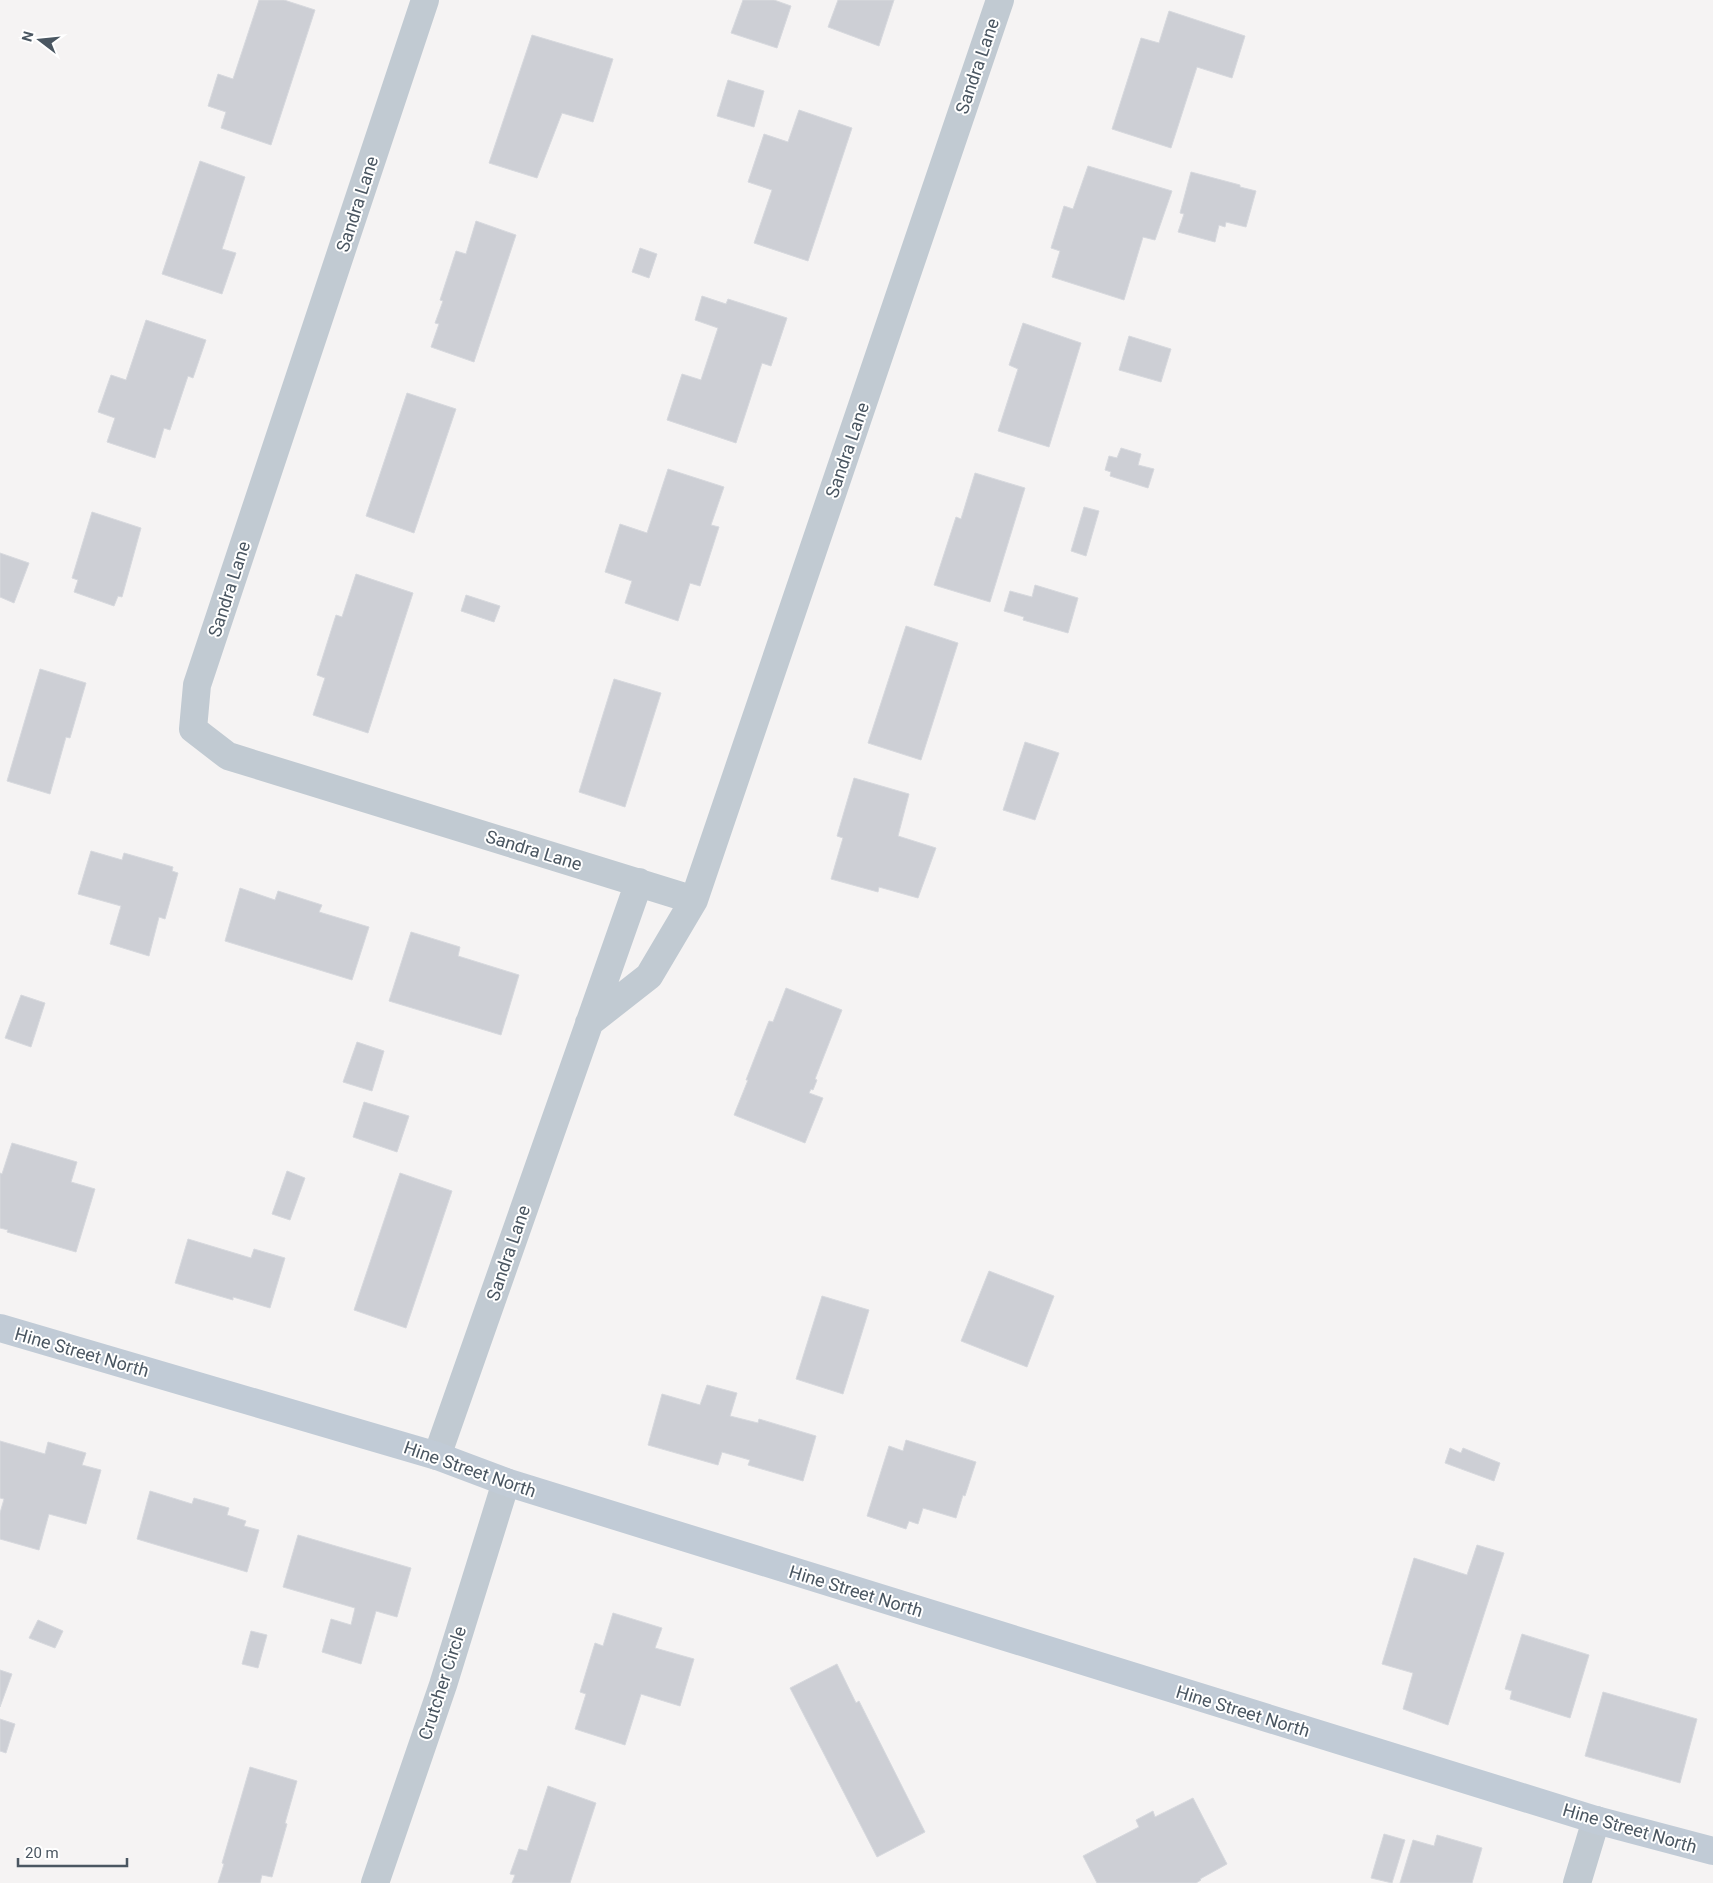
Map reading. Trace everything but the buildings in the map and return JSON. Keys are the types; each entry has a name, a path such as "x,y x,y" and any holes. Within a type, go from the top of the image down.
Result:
{"street":[{"name":"Sandra Lane","path":"425,0 197,685 193,729 228,756 694,900"},
{"name":"Sandra Lane","path":"589,1022 649,976 694,900 1000,0"},
{"name":"Sandra Lane","path":"437,1456 639,882"},
{"name":"Hine Street North","path":"0,1328 437,1456 506,1482 1596,1820 1713,1851"},
{"name":"Crutcher Circle","path":"375,1883 443,1685 506,1482"},
{"path":"1577,1883 1596,1820"}]}
